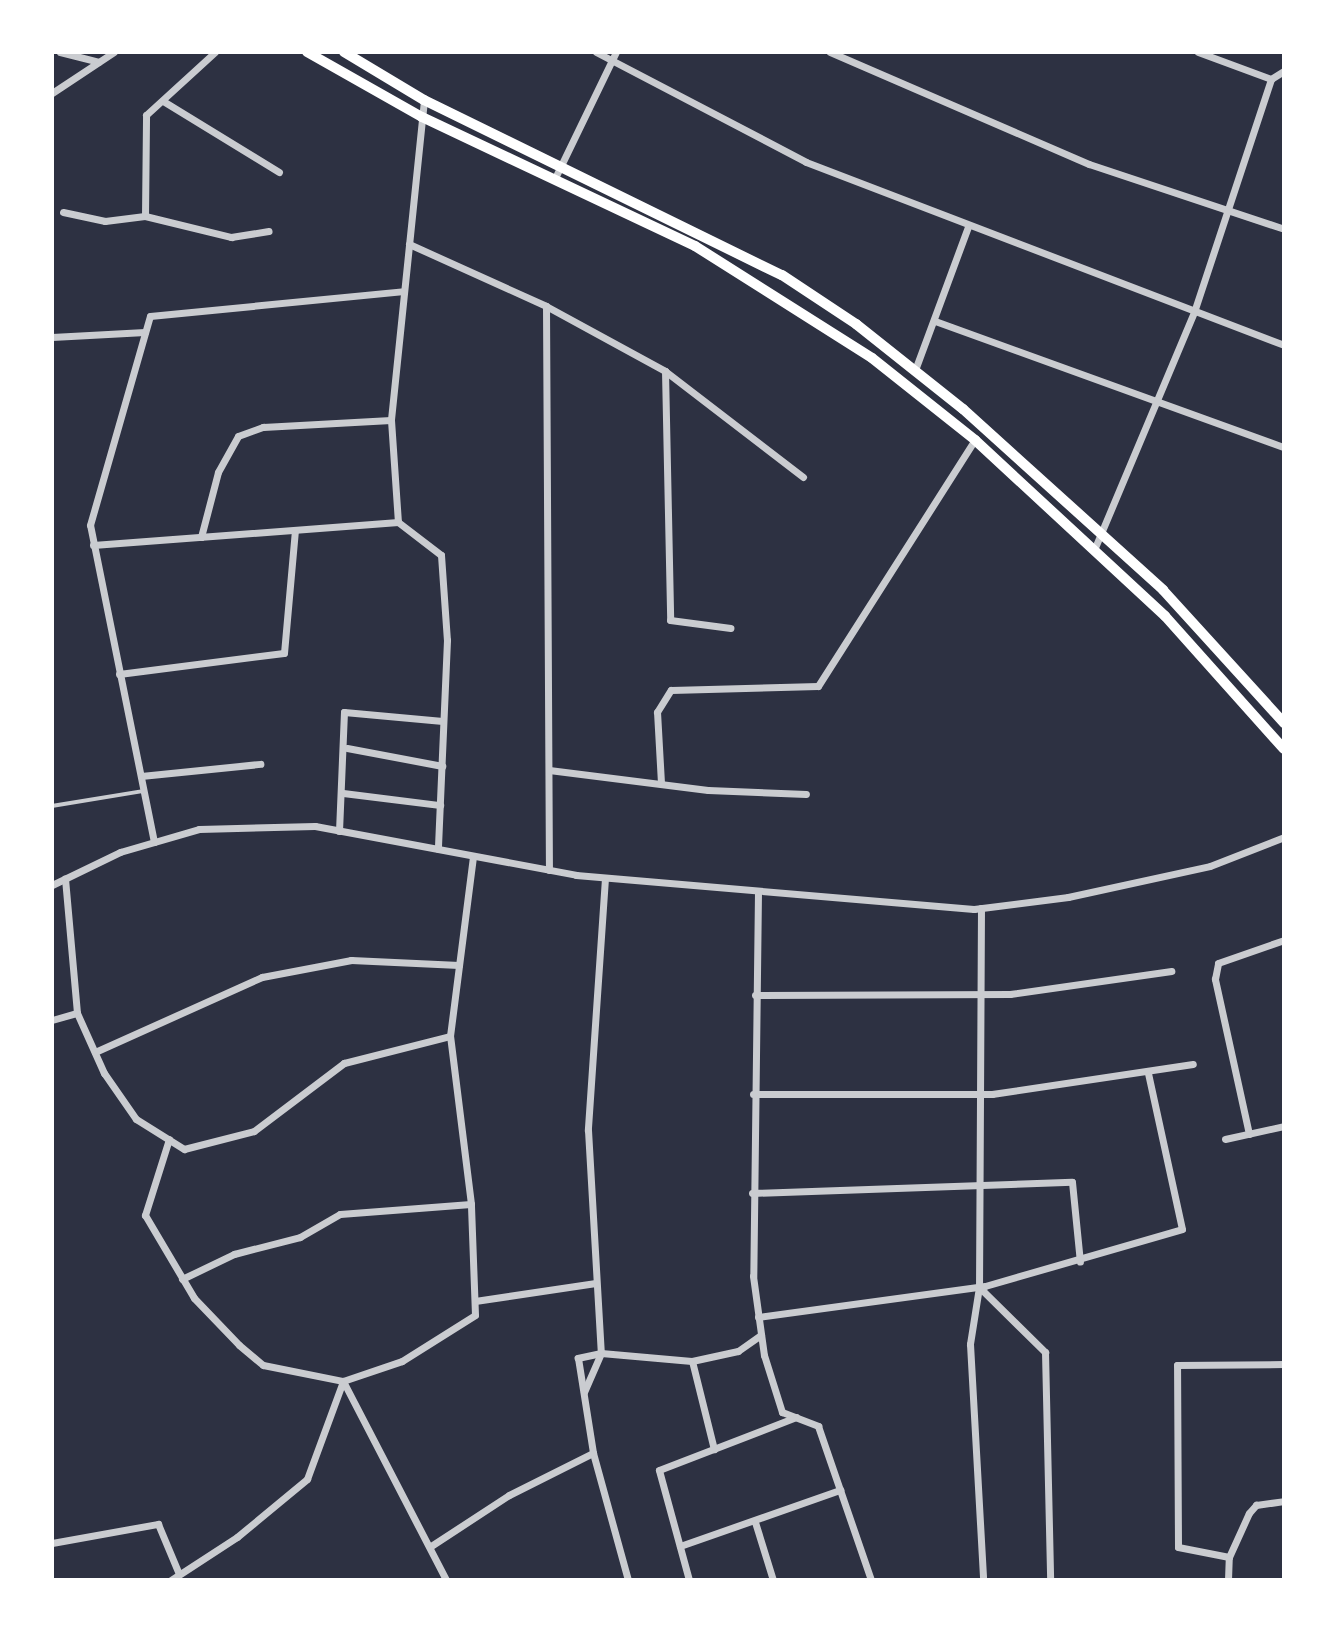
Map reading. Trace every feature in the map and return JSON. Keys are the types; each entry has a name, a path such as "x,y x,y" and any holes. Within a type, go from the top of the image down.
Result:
{"highway":[{"path":"307,52 422,117 555,178 783,298 975,440 1205,657 1283,749"},
{"path":"344,52 424,100 560,164 782,275 915,370 1208,633 1283,723"}],"street":[{"path":"60,52 99,62"},
{"path":"52,93 114,52"},
{"path":"145,216 143,136 146,116 215,52"},
{"path":"596,52 614,56 806,162 968,227 1283,345"},
{"path":"830,52 1090,164 1283,229"},
{"path":"1198,52 1270,79"},
{"path":"555,178 614,56"},
{"path":"1094,550 1104,538 1194,312 1270,79 1283,71"},
{"path":"398,522 391,420 424,100"},
{"path":"163,101 279,172"},
{"path":"63,212 104,221 145,216 232,237 269,231"},
{"path":"915,370 968,227"},
{"path":"409,244 547,306 665,371 803,477"},
{"path":"154,842 90,525 150,316 404,291"},
{"path":"547,306 549,870"},
{"path":"934,321 1283,447"},
{"path":"52,337 145,332"},
{"path":"665,371 670,620 730,628"},
{"path":"201,537 218,472 238,436 263,427 391,420"},
{"path":"661,783 657,712 671,690 818,686 975,440"},
{"path":"93,545 398,522 441,555 443,721 438,849"},
{"path":"119,674 285,653 295,530"},
{"path":"339,831 347,748 344,712 443,721"},
{"path":"347,748 442,766"},
{"path":"141,776 260,764"},
{"path":"549,770 661,783 806,794"},
{"path":"343,793 440,805"},
{"path":"52,885 154,842 199,829 339,831 605,878 981,908 1210,866 1283,837"},
{"path":"169,1139 145,1215 182,1279 263,1365 343,1381 402,1361 475,1315 471,1204 450,1036 473,856"},
{"path":"584,1392 601,1353 588,1130 605,878"},
{"path":"65,879 77,1013 95,1052 136,1119 184,1149 254,1131 344,1063 404,1043 450,1036"},
{"path":"758,892 752,1193 758,1317 782,1412 818,1426 870,1579"},
{"path":"981,908 979,1287 970,1344 983,1580"},
{"path":"1249,1134 1215,979 1218,963 1283,940"},
{"path":"95,1052 262,977 351,960 459,965"},
{"path":"755,995 981,995 1171,971"},
{"path":"52,1020 77,1013"},
{"path":"753,1094 980,1094 1147,1073 1193,1064"},
{"path":"758,1317 979,1287 1080,1262 1182,1229 1147,1073"},
{"path":"1225,1139 1283,1126"},
{"path":"752,1193 1072,1182 1080,1262"},
{"path":"182,1279 234,1254 300,1237 340,1214 471,1204"},
{"path":"475,1301 596,1283"},
{"path":"979,1287 1045,1352 1050,1580"},
{"path":"628,1580 593,1453 578,1358 601,1353 692,1361 737,1351 761,1335"},
{"path":"692,1361 714,1449"},
{"path":"1229,1557 1178,1547 1177,1365 1283,1364"},
{"path":"343,1381 431,1546 446,1580"},
{"path":"171,1580 307,1479 343,1381"},
{"path":"689,1580 659,1470 796,1417"},
{"path":"431,1546 509,1495 593,1453"},
{"path":"680,1546 841,1490"},
{"path":"1228,1580 1229,1557 1256,1505 1283,1502"},
{"path":"755,1522 773,1580"},
{"path":"52,1543 158,1524 179,1574"}],"lane":[{"path":"52,806 144,792"}]}
